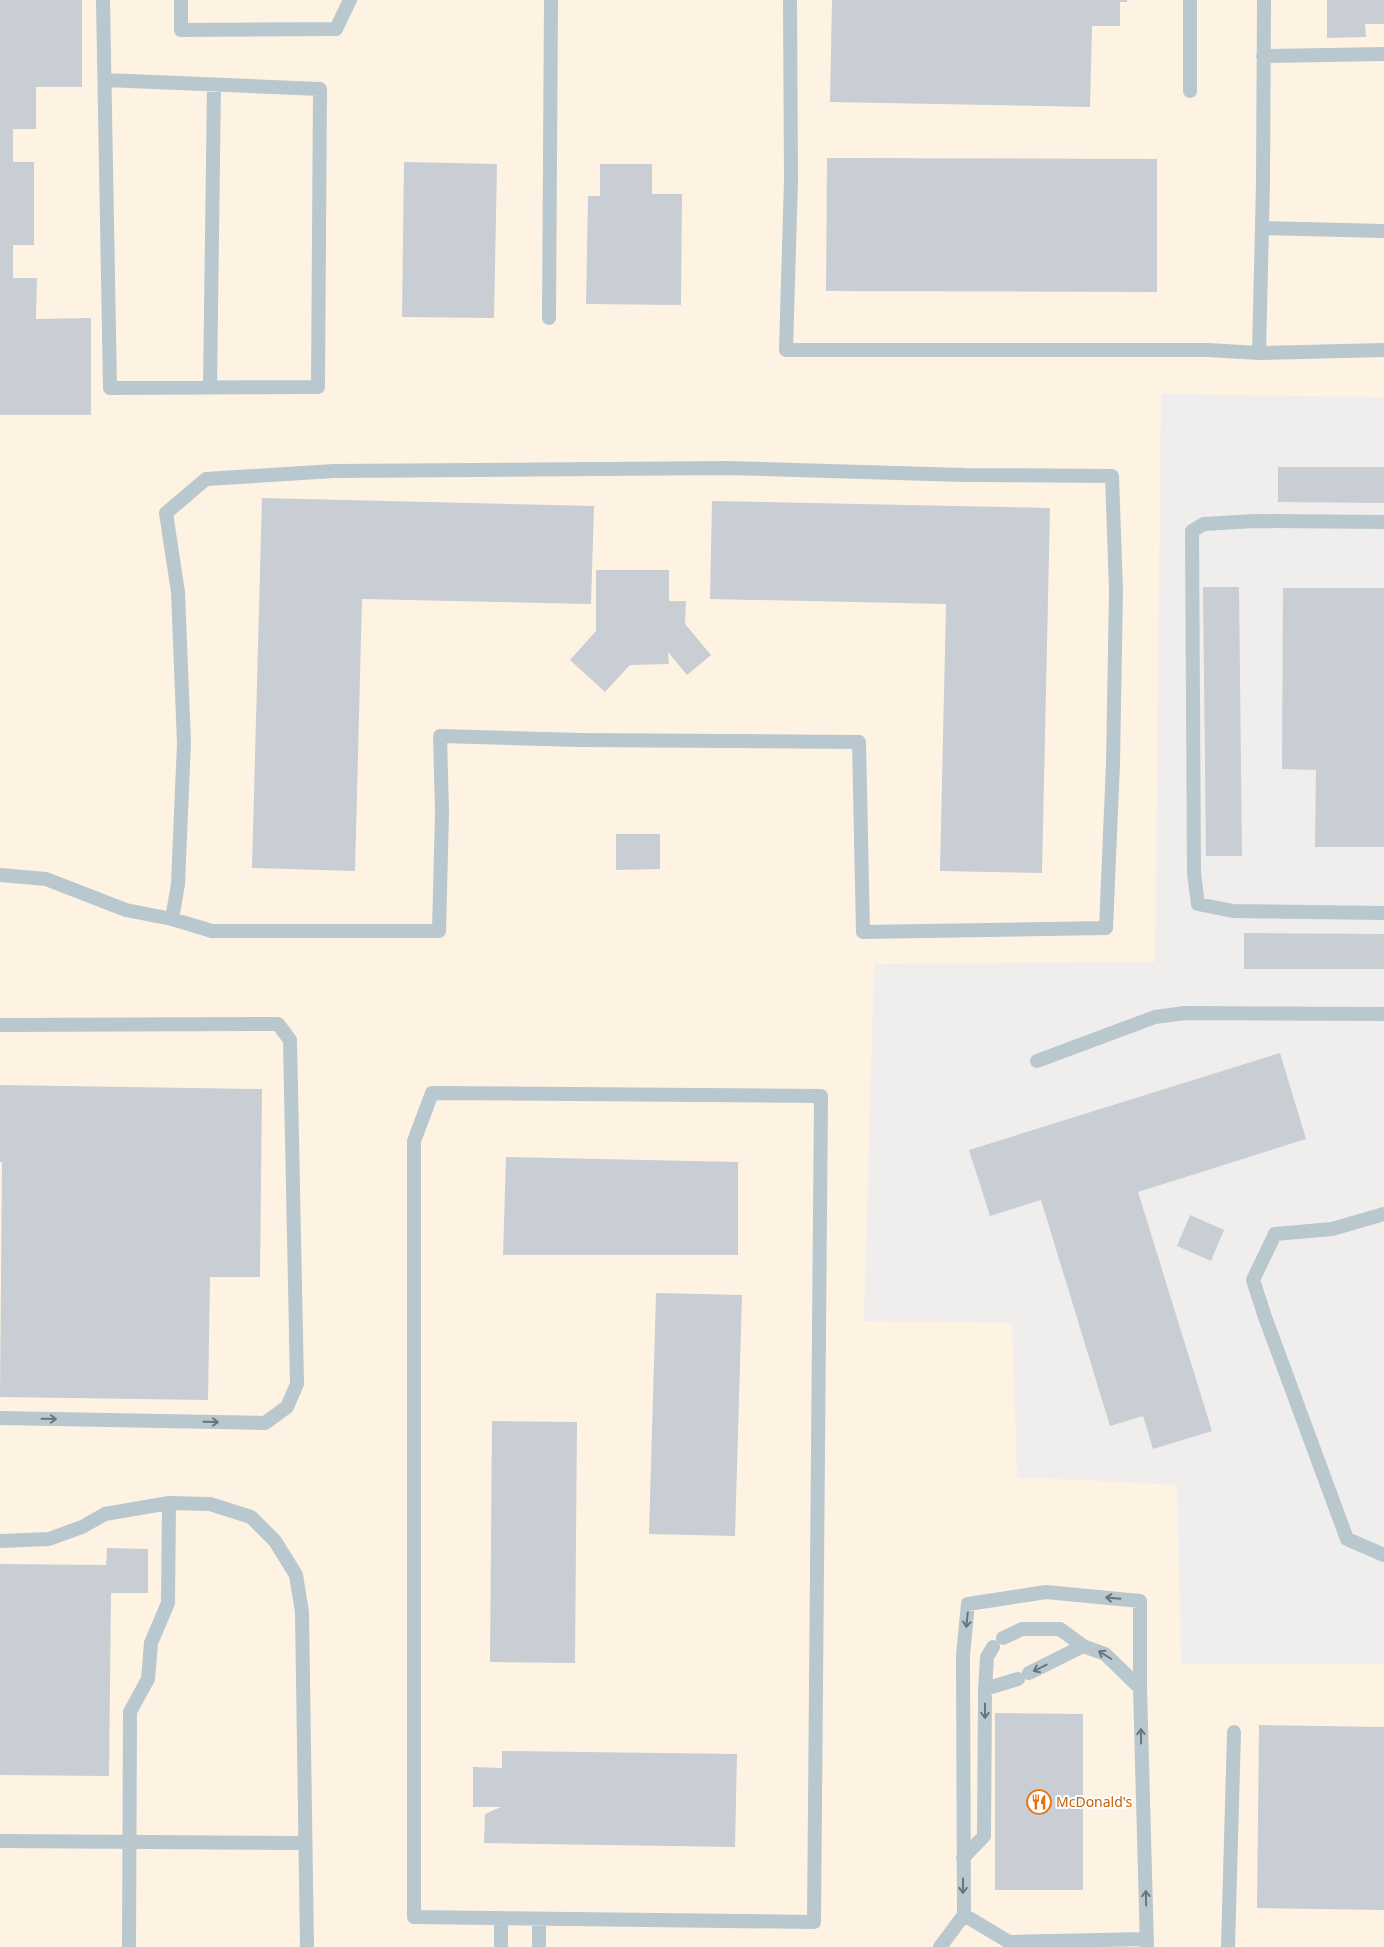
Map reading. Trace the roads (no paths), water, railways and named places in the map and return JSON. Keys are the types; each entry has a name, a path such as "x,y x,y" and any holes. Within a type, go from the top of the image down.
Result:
{"lane":[{"path":"103,0 110,388 318,386 320,89 105,80"},
{"path":"181,0 181,30 336,29 350,0"},
{"path":"549,318 551,0"},
{"path":"790,0 791,180 786,350 1208,350 1259,353 1384,350"},
{"path":"1190,0 1190,91"},
{"path":"1259,353 1264,0"},
{"path":"1263,56 1384,54"},
{"path":"210,387 214,85"},
{"path":"1262,228 1384,230"},
{"path":"0,875 46,879 126,910 172,918 212,931 439,931 442,812 440,736 580,740 859,742 863,932 1106,928 1113,762 1116,609 1112,476 964,475 726,468 334,471 206,479 166,513 178,592 184,742 178,884 172,918"},
{"path":"1384,522 1255,521 1204,524 1192,530 1194,873 1198,904 1234,911 1384,913"},
{"path":"1037,1061 1156,1016 1185,1013 1384,1014"},
{"path":"0,1025 278,1024 290,1040 297,1384 287,1407 265,1423 0,1418"},
{"path":"432,1093 821,1096 814,1922 539,1920 414,1918 414,1141 432,1093"},
{"path":"1384,1214 1332,1229 1275,1234 1253,1280 1347,1539 1384,1555"},
{"path":"128,1947 130,1712 148,1680 151,1643 168,1603 169,1503"},
{"path":"0,1541 49,1539 82,1528 105,1514 169,1503 210,1504 250,1517 275,1540 296,1575 302,1612 307,1947"},
{"path":"940,1947 964,1915 963,1655 968,1604 1046,1592 1140,1601 1140,1688 1147,1943 1009,1942 964,1915"},
{"path":"963,1858 984,1836 987,1657 998,1643 1022,1629 1060,1629 1083,1646 1105,1654 1140,1688"},
{"path":"985,1689 1023,1676 1083,1646"},
{"path":"1228,1947 1234,1732"},
{"path":"0,1841 305,1843"},
{"path":"501,1919 501,1947"},
{"path":"539,1920 539,1947"}],"place":[{"name":"McDonald's","path":"1039,1802"}]}
